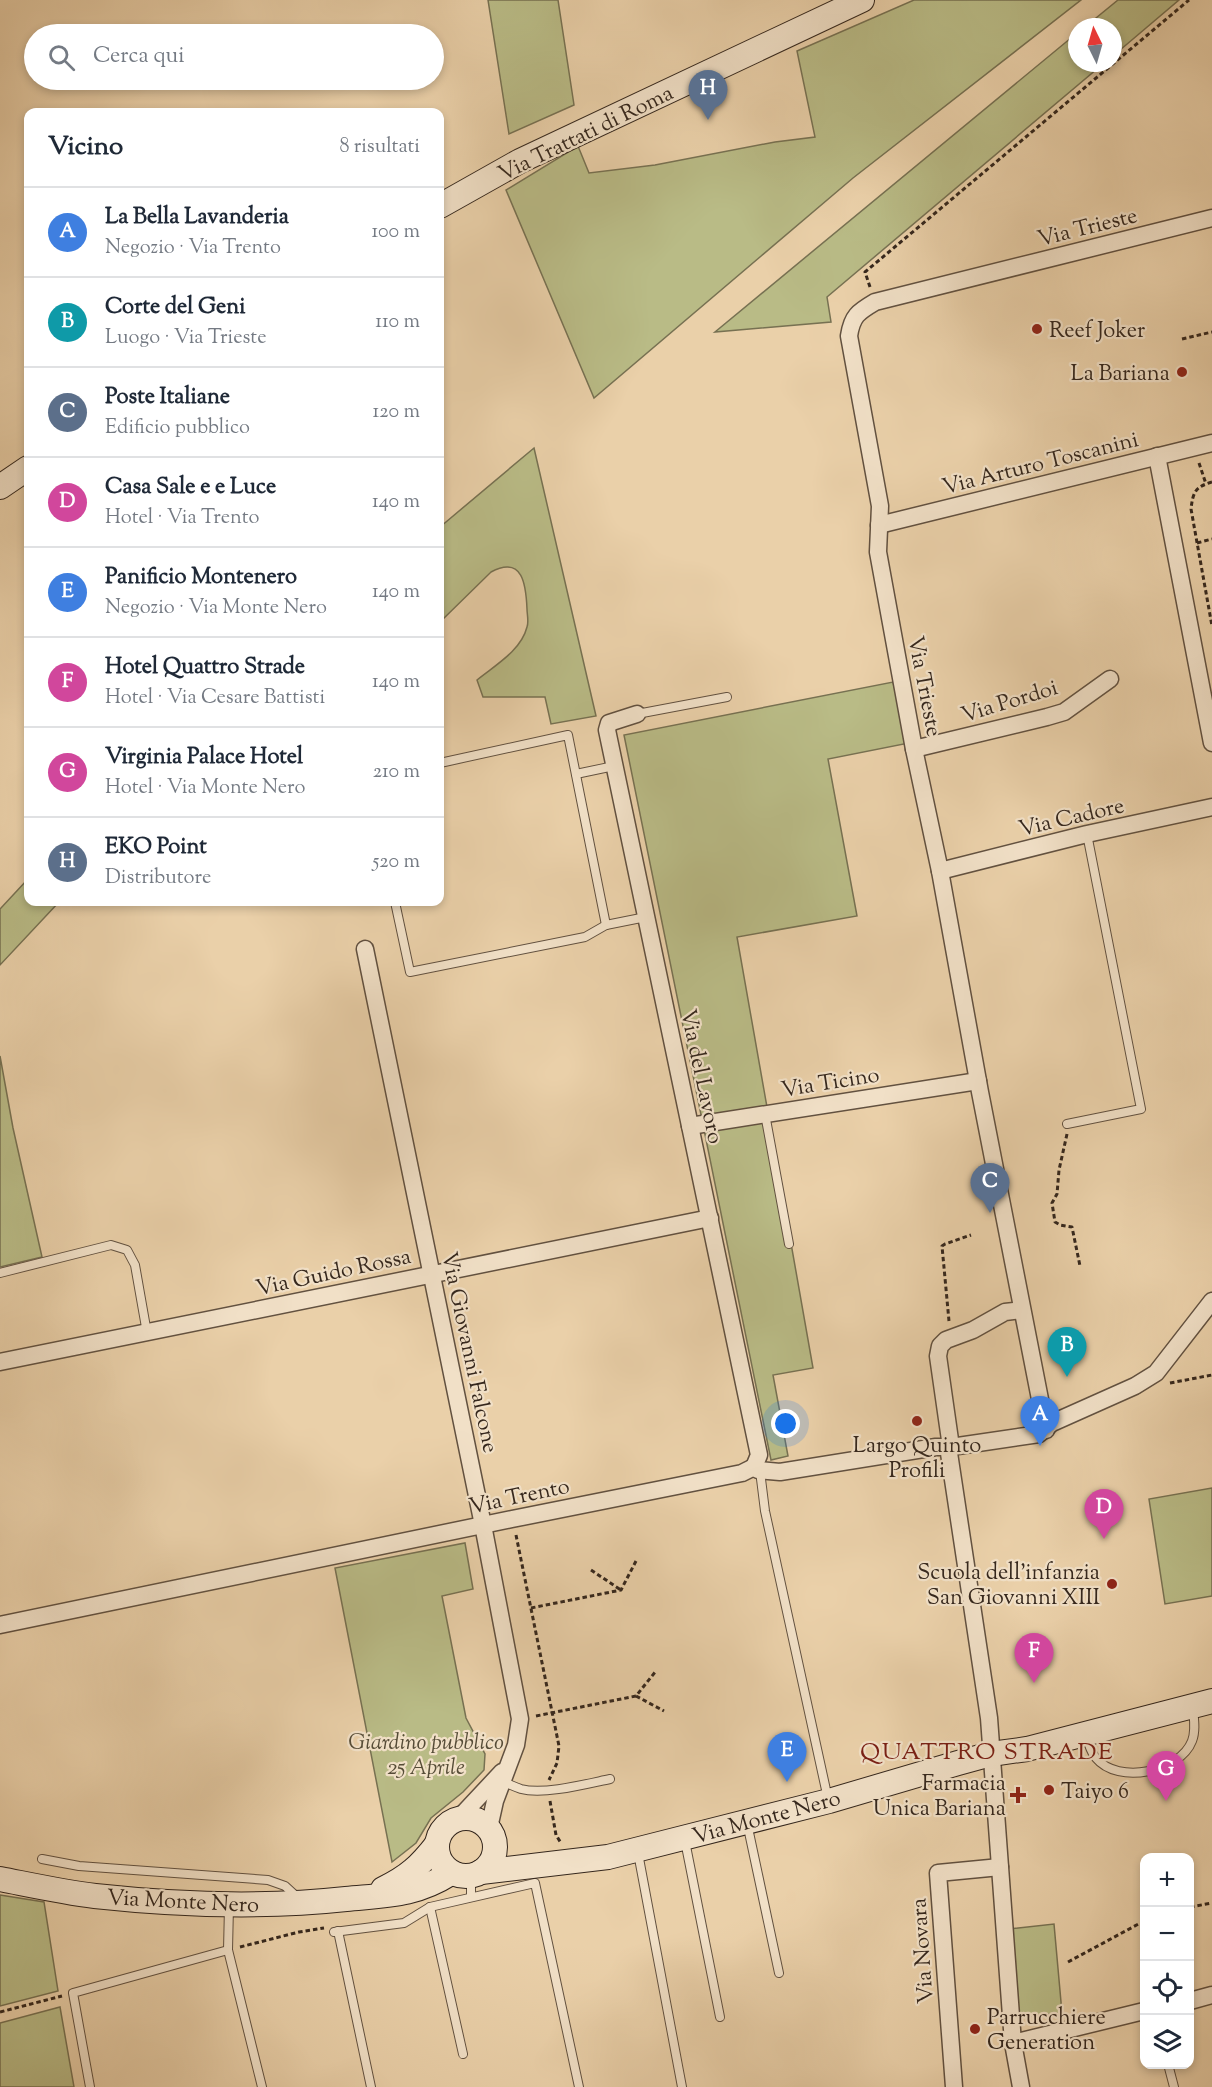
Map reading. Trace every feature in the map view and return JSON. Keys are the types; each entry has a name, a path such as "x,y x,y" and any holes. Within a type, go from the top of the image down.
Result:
{"street":[{"name":"Via Trattati di Roma","path":"444,204 520,161 862,0"},
{"name":"Via Trieste","path":"1046,1430 940,871 914,750 878,552 880,506 849,336 851,322 861,310 875,302 1212,218"},
{"name":"Via Arturo Toscanini","path":"879,525 1212,443"},
{"path":"1156,456 1212,742"},
{"path":"0,487 24,471"},
{"name":"Via Pordoi","path":"914,750 1064,711 1110,679"},
{"name":"Via del Lavoro","path":"637,714 609,723 607,730 759,1455 757,1469"},
{"name":"Via Cadore","path":"940,871 1087,834 1212,807"},
{"name":"Via Giovanni Falcone","path":"364,949 483,1525 520,1719 516,1745 495,1801 492,1832"},
{"name":"Via Ticino","path":"690,1126 978,1081"},
{"name":"Via Guido Rossa","path":"0,1362 710,1218"},
{"name":"Via Trento","path":"0,1625 757,1469 780,1472 936,1447 951,1447 1039,1434 1052,1423 1135,1386 1156,1372 1212,1301"},
{"path":"1021,2087 1013,2043 989,1718 949,1453 951,1447 938,1350 943,1343 953,1337 973,1330 1005,1312 1022,1310"},
{"name":"Via Monte Nero","path":"492,1832 514,1851 539,1860 565,1855 591,1860 829,1801 992,1754 1027,1749 1203,1704"},
{"name":"Via Giovanni Falcone","path":"459,1818 508,1765"},
{"path":"459,1818 476,1819 492,1832 496,1847 494,1857 489,1866 469,1879 440,1860 437,1844 439,1835 444,1828 459,1818"},
{"name":"Via Monte Nero","path":"368,1897 403,1879 423,1862 437,1844"},
{"name":"Via Monte Nero","path":"0,1879 94,1896 229,1906 304,1904 391,1896 438,1881 469,1879 565,1855"},
{"name":"Via Novara","path":"954,2087 938,1873 1000,1867"},
{"path":"1194,2000 1212,1995"},
{"path":"1013,2043 1140,2013"}],"lane":[{"path":"637,714 727,697"},
{"path":"444,762 568,735 606,925"},
{"path":"576,774 614,766"},
{"path":"1067,1124 1141,1109 1087,834"},
{"path":"396,906 410,972 585,937 606,925 646,917"},
{"path":"765,1114 789,1244"},
{"path":"0,1273 111,1245 127,1250 135,1265 147,1333"},
{"path":"757,1469 829,1801"},
{"path":"1084,1734 1096,1759 1109,1767 1124,1772 1147,1772 1162,1768 1175,1760 1192,1742 1203,1704"},
{"path":"503,1782 522,1789 548,1789 610,1779"},
{"path":"747,1822 779,1973"},
{"path":"684,1838 720,2017"},
{"path":"637,1850 682,2087"},
{"path":"42,1859 79,1866 268,1880 285,1886 304,1904"},
{"path":"371,2087 336,1931 404,1923 469,1879 535,1883 579,2087"},
{"path":"229,1906 228,1950 262,2087"},
{"path":"430,1907 463,2054"},
{"path":"90,2087 73,1993 228,1950"},
{"path":"1169,2069 1174,2087"}],"path":[{"path":"875,302 865,272 1189,0"},
{"path":"1182,339 1212,332"},
{"path":"1197,457 1206,484"},
{"path":"1212,482 1202,485 1193,494 1191,509 1212,626"},
{"path":"1197,543 1212,540"},
{"path":"1067,1124 1068,1133 1059,1170 1057,1194 1052,1203 1055,1222 1060,1226 1072,1227 1080,1266"},
{"path":"953,1337 949,1320 942,1246 971,1235"},
{"path":"1163,1385 1212,1375"},
{"path":"512,1519 559,1746 557,1763 549,1778 548,1789 556,1835 565,1855"},
{"path":"621,1590 636,1561"},
{"path":"591,1570 621,1590"},
{"path":"531,1608 621,1590"},
{"path":"636,1696 656,1671"},
{"path":"520,1719 636,1696 664,1711"},
{"path":"1194,1906 1212,1903"},
{"path":"1068,1962 1140,1923"},
{"path":"228,1950 299,1932 323,1928 336,1931"},
{"path":"0,2012 73,1993"}],"green space":[{"path":"488,0 558,0 574,105 509,134"},
{"path":"914,0 1081,0 853,178 594,398 506,190 578,146 589,173 655,165 775,142 815,137 797,51"},
{"path":"1118,0 1179,0 1122,48 1122,18 1096,18"},
{"path":"1068,40 1068,72 1093,72 827,297 831,322 715,332"},
{"path":"534,448 596,716 551,724 545,697 483,697 477,680 513,651 524,636 528,620 524,582 521,575 510,567 491,572 444,618 444,524"},
{"path":"893,682 909,743 828,759 857,916 737,937 813,1368 773,1375 788,1456 771,1460 624,735"},
{"path":"24,883 24,906 55,906 0,965 0,909"},
{"path":"0,1056 13,1128 42,1257 0,1267"},
{"path":"1212,1488 1212,1596 1165,1604 1149,1499"},
{"name":"Giardino pubblico 25 Aprile","path":"465,1543 473,1589 442,1596 466,1718 485,1754 484,1770 463,1792 431,1818 416,1843 392,1862 335,1568"},
{"path":"0,1895 44,1902 58,1991 0,2006"},
{"path":"1054,1924 1062,2013 1018,2017 1009,1929"},
{"path":"60,2007 74,2087 0,2087 0,2023"}],"place":[{"name":"EKO Point","path":"708,120"},
{"name":"Reef Joker","path":"1037,329"},
{"name":"La Bariana","path":"1182,372"},
{"name":"Poste Italiane","path":"990,1213"},
{"name":"Corte del Geni","path":"1067,1377"},
{"name":"Largo Quinto Profili","path":"917,1421"},
{"name":"La Bella Lavanderia","path":"1040,1446"},
{"name":"Casa Sale e e Luce","path":"1104,1539"},
{"name":"Scuola dell'infanzia San Giovanni XIII","path":"1112,1584"},
{"name":"Hotel Quattro Strade","path":"1034,1683"},
{"name":"Panificio Montenero","path":"787,1782"},
{"name":"Taiyo 6","path":"1049,1790"},
{"name":"Farmacia Unica Bariana","path":"1018,1795"},
{"name":"Virginia Palace Hotel","path":"1166,1801"},
{"name":"Parrucchiere Generation","path":"975,2029"}],"district":[{"name":"QUATTRO STRADE","path":"987,1751"}]}
